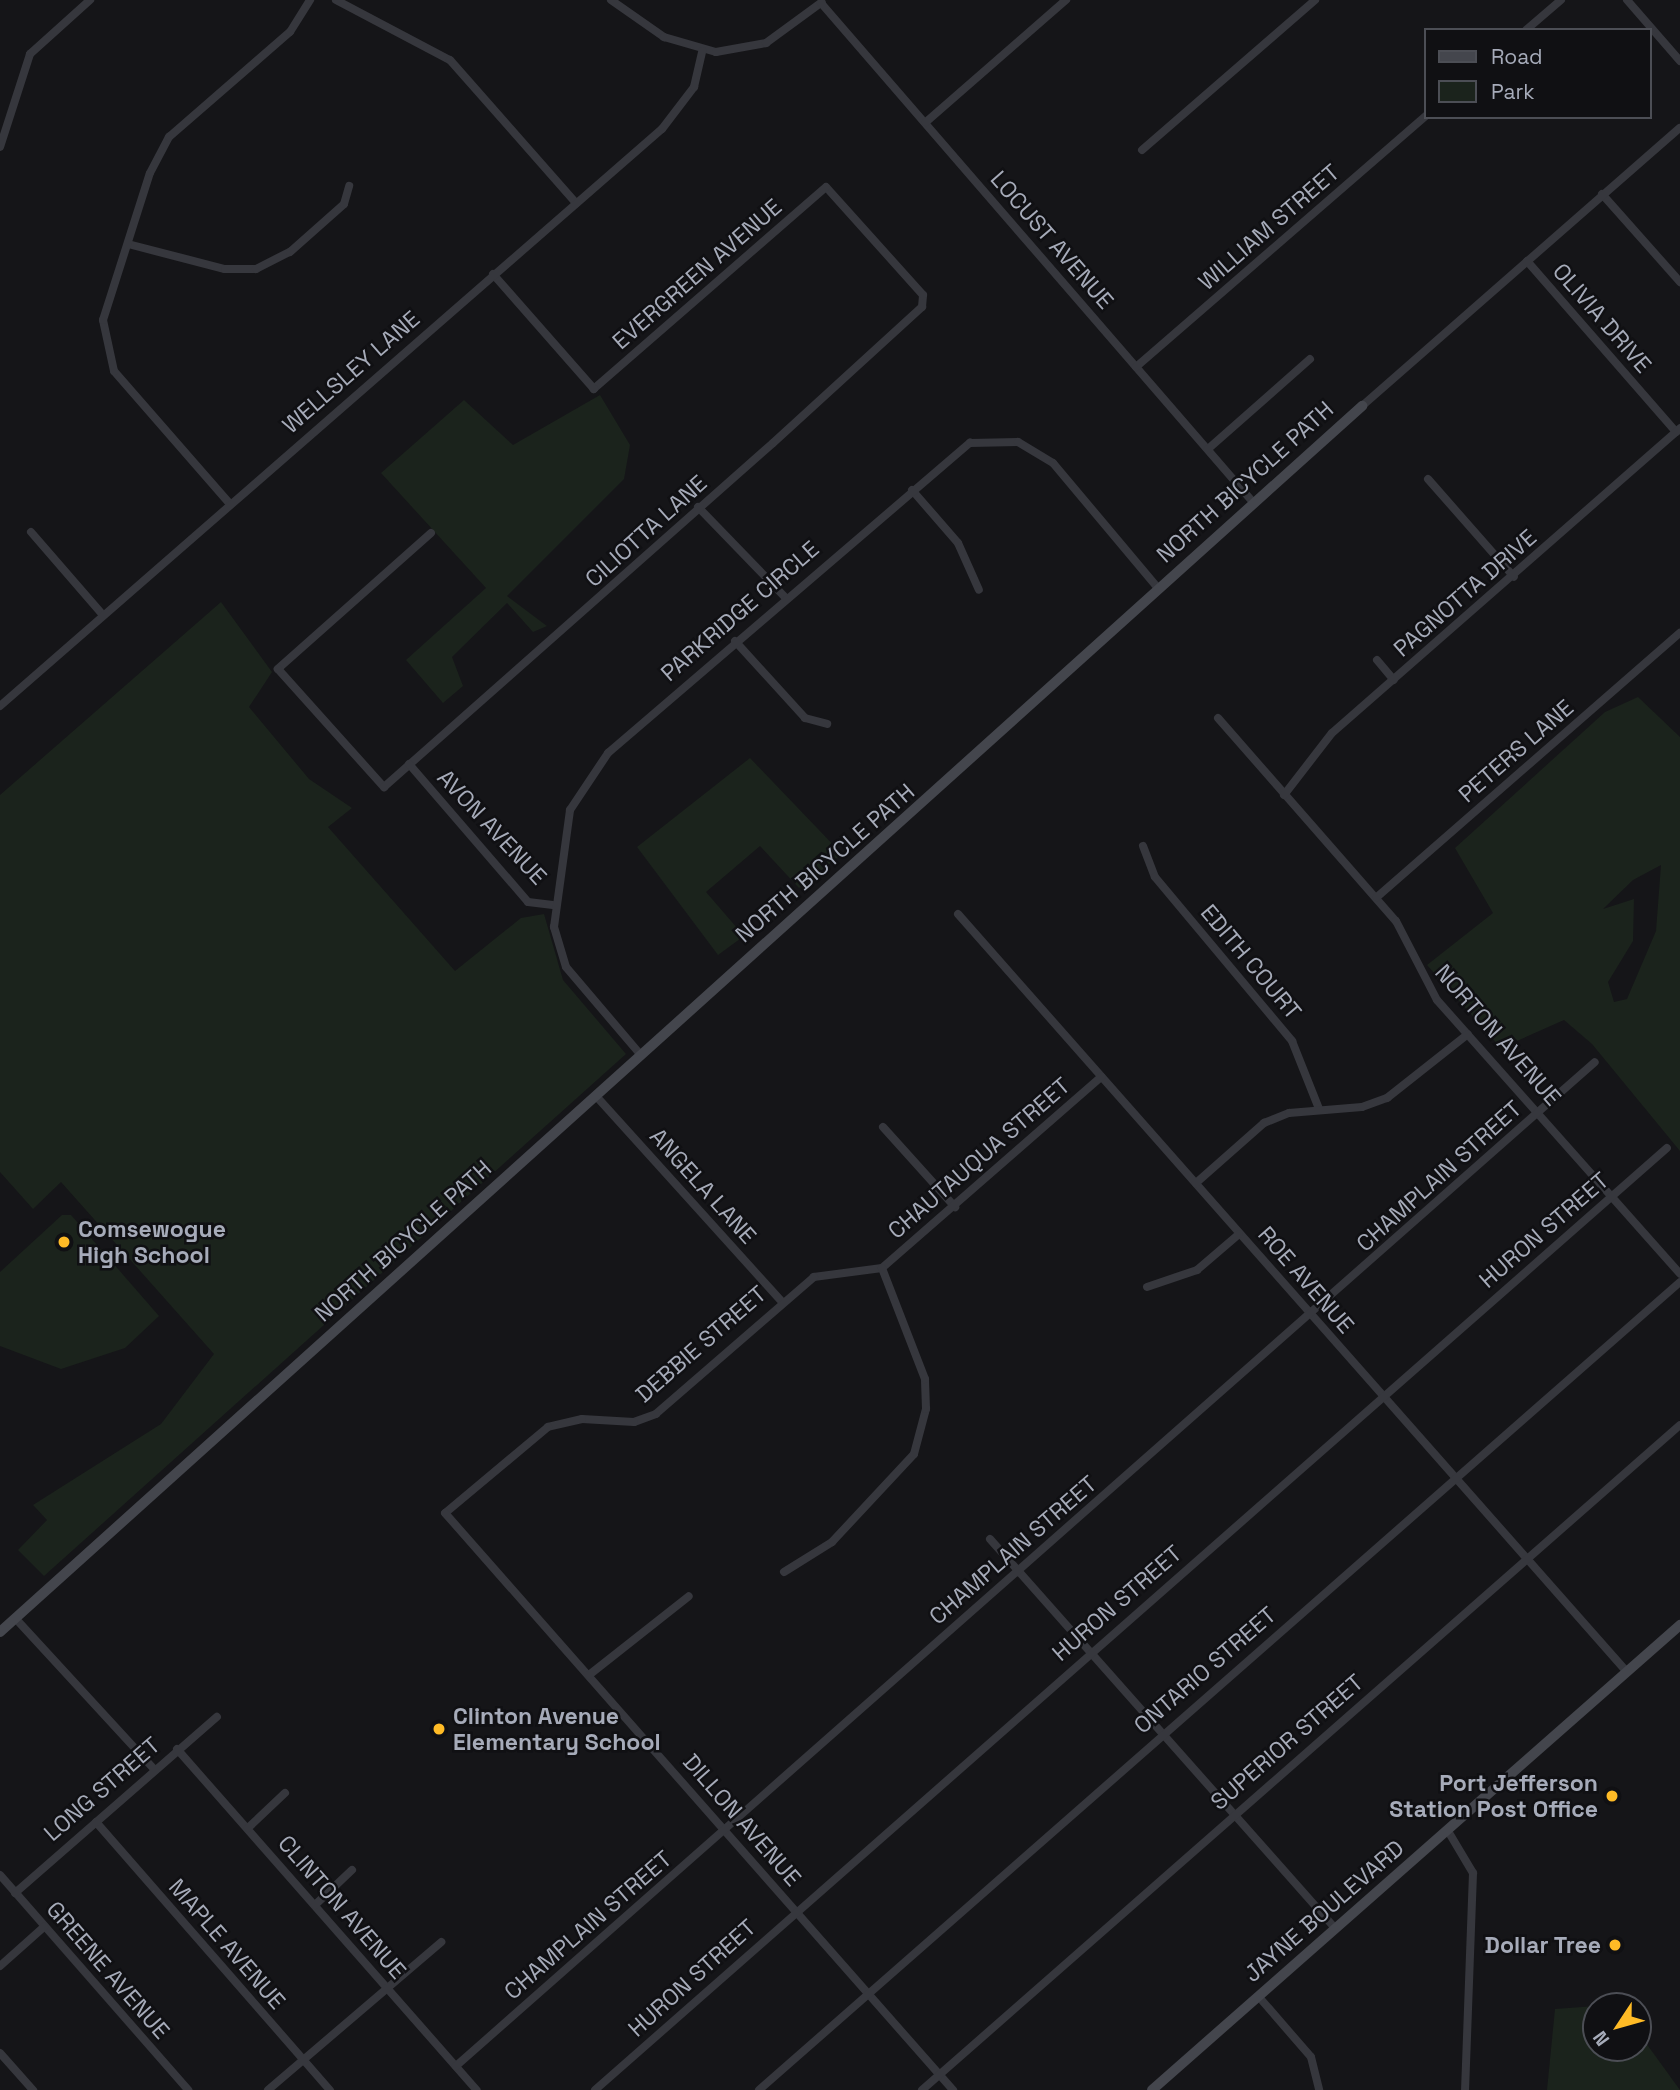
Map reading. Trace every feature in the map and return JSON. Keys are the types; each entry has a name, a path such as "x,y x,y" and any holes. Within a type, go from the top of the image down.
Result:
{"street":[{"path":"0,147 30,54 90,0"},
{"path":"230,504 120,379 107,354 103,320 128,244 169,137 290,32 310,0"},
{"path":"336,0 450,60 576,203"},
{"path":"611,0 664,37 702,51 766,43 823,2"},
{"path":"926,122 1066,0"},
{"path":"1142,150 1315,0"},
{"path":"1528,28 1561,0"},
{"path":"1627,0 1651,28"},
{"name":"LOCUST AVENUE","path":"823,2 1253,502"},
{"path":"1652,29 1680,61"},
{"name":"WELLSLEY LANE","path":"0,706 676,113 694,87 702,51"},
{"name":"WILLIAM STREET","path":"1136,368 1424,118"},
{"name":"NORTH BICYCLE PATH","path":"0,1633 1253,502 1680,128"},
{"path":"128,244 225,269 256,269 290,252 344,204 349,186"},
{"name":"EVERGREEN AVENUE","path":"493,274 594,389 826,187 923,296"},
{"path":"1602,194 1680,282"},
{"name":"OLIVIA DRIVE","path":"1527,261 1678,430"},
{"name":"CILIOTTA LANE","path":"431,533 278,669 384,787 922,307 923,296"},
{"path":"1208,449 1310,359"},
{"name":"PAGNOTTA DRIVE","path":"1284,795 1332,733 1514,577 1678,430"},
{"name":"PARKRIDGE CIRCLE","path":"640,1055 566,967 554,905 570,810 590,772 735,641 970,443 1018,442 1053,463 1158,588"},
{"path":"1431,482 1514,577"},
{"path":"912,490 958,543 979,590"},
{"path":"698,508 785,597"},
{"path":"31,532 103,615"},
{"name":"PETERS LANE","path":"1377,897 1680,633"},
{"path":"735,641 805,718 827,724"},
{"path":"1377,660 1395,680"},
{"name":"NORTON AVENUE","path":"1219,718 1284,795 1377,897 1404,934 1422,980 1680,1274"},
{"name":"AVON AVENUE","path":"409,764 528,902 554,905"},
{"name":"EDITH COURT","path":"1143,845 1155,877 1292,1041 1319,1109"},
{"name":"ROE AVENUE","path":"958,914 1626,1671"},
{"path":"1196,1183 1264,1123 1319,1109 1362,1107 1387,1098 1468,1034"},
{"name":"CHAMPLAIN STREET","path":"456,2066 1018,1570 1312,1316 1595,1062"},
{"name":"CHAUTAUQUA STREET","path":"881,1268 955,1208 1101,1077"},
{"name":"ANGELA LANE","path":"596,1096 781,1301"},
{"path":"883,1127 955,1208"},
{"name":"HURON STREET","path":"595,2090 796,1910 1667,1148"},
{"path":"1147,1287 1198,1270 1239,1234"},
{"path":"784,1572 832,1542 914,1454 926,1409 925,1379 915,1339 881,1268"},
{"name":"DEBBIE STREET","path":"445,1513 548,1427 582,1419 634,1422 656,1414 781,1301 814,1277 881,1268"},
{"name":"ONTARIO STREET","path":"759,2090 1160,1734 1680,1282"},
{"name":"SUPERIOR STREET","path":"922,2090 1231,1815 1680,1425"},
{"name":"DILLON AVENUE","path":"445,1513 953,2090"},
{"path":"990,1539 1231,1815 1334,1927"},
{"path":"589,1675 689,1596"},
{"path":"16,1619 154,1769"},
{"name":"JAYNE BOULEVARD","path":"1152,2090 1680,1625"},
{"name":"LONG STREET","path":"15,1893 154,1769 217,1717"},
{"name":"CLINTON AVENUE","path":"177,1749 477,2090"},
{"path":"248,1828 285,1793"},
{"name":"MAPLE AVENUE","path":"96,1822 330,2090"},
{"path":"1448,1831 1473,1873 1465,2090"},
{"path":"315,1905 352,1870"},
{"name":"GREENE AVENUE","path":"0,1875 188,2090"},
{"path":"0,1966 44,1927"},
{"path":"268,2090 441,1942"},
{"path":"1259,1997 1311,2057 1320,2090"},
{"path":"0,2053 33,2090"}],"green space":[{"path":"600,395 630,445 624,479 507,596 547,626 533,632 507,603 452,657 463,686 443,703 406,660 486,588 381,473 464,400 513,445"},
{"path":"221,602 272,672 249,707 309,779 352,808 328,827 455,971 521,918 544,914 563,980 626,1054 44,1576 18,1550 47,1520 33,1505 161,1424 214,1354 61,1182 33,1209 0,1172 0,795"},
{"path":"1638,697 1680,737 1680,1151 1592,1044 1564,1020 1501,1048 1427,965 1493,913 1455,848 1605,712","holes":["1661,865 1656,931 1627,999 1614,1002 1608,982 1633,941 1634,899 1603,909 1633,880"]},
{"path":"750,758 842,854 799,888 760,846 706,892 744,936 718,955 637,847"},
{"path":"62,1215 71,1215 159,1316 125,1348 61,1369 0,1346 0,1272"},
{"path":"1582,2007 1582,2062 1652,2062 1652,2051 1680,2090 1547,2090 1555,2009"}],"place":[{"name":"Comsewogue High School","path":"64,1242"},
{"name":"Clinton Avenue Elementary School","path":"439,1729"},
{"name":"Port Jefferson Station Post Office","path":"1612,1796"},
{"name":"Dollar Tree","path":"1615,1945"}]}
